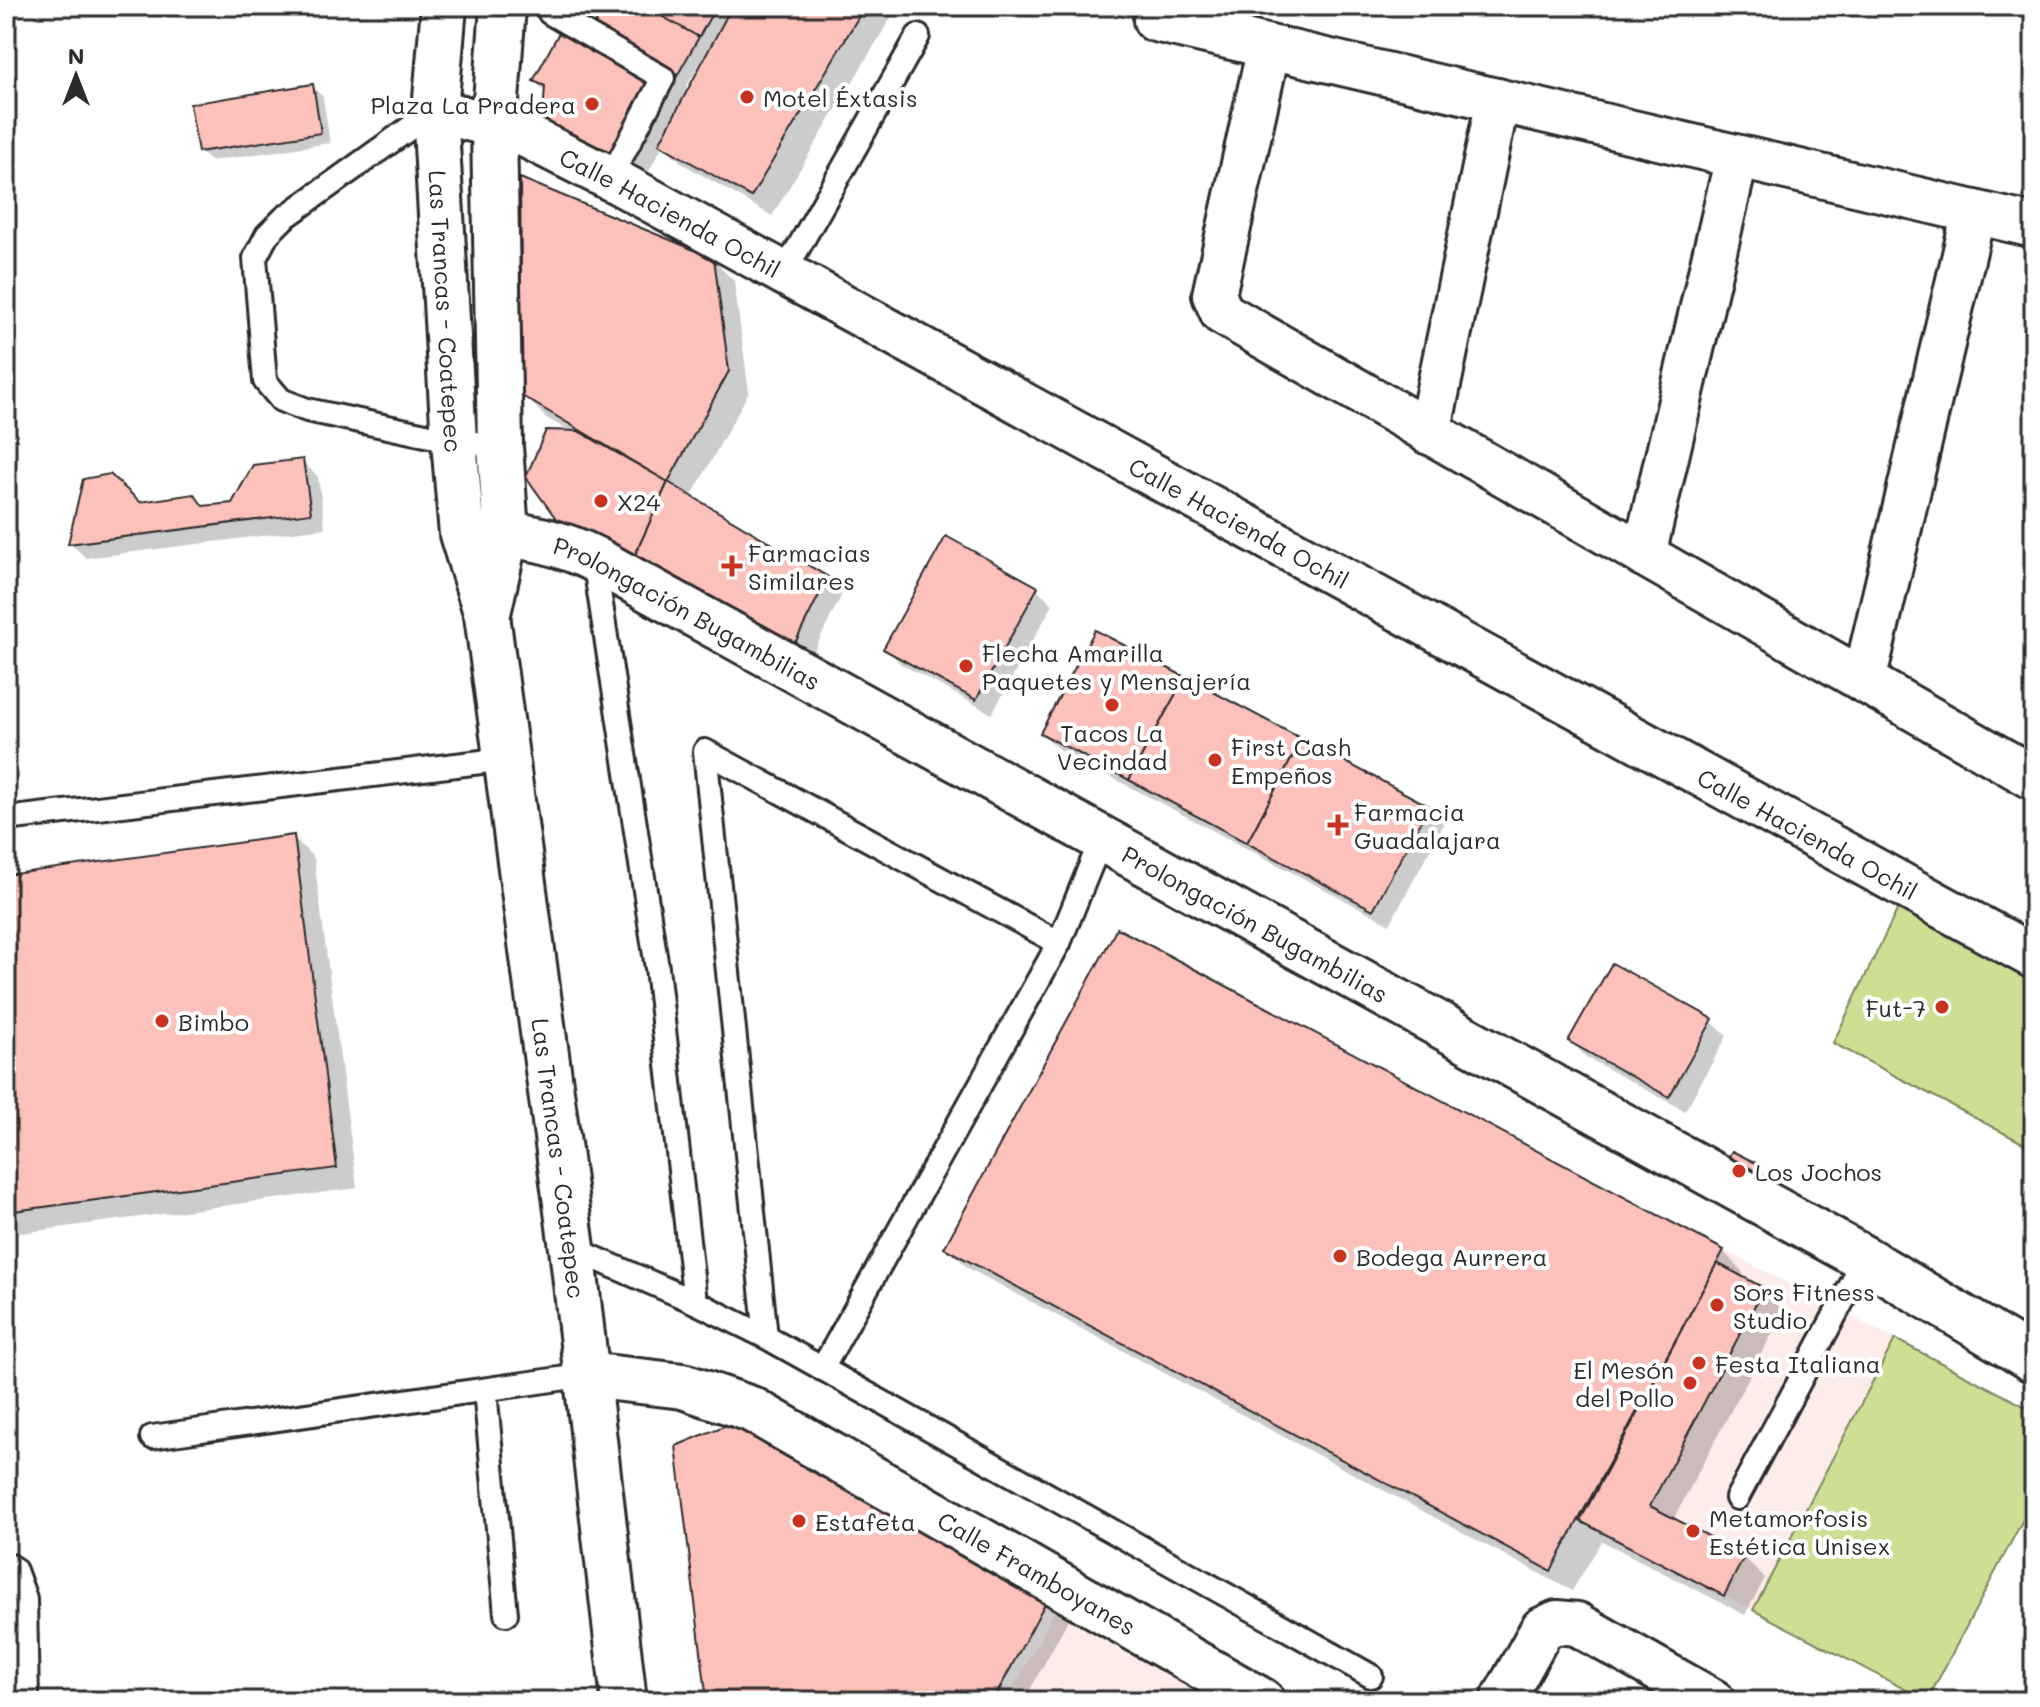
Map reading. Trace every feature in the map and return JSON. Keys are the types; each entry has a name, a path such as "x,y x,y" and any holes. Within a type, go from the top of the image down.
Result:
{"street":[{"name":"Las Trancas - Coatepec","path":"444,6 435,110 462,534 487,615 572,1248 624,1701"},
{"name":"Las Trancas - Coatepec","path":"487,615 506,533 500,446 495,115 503,6"},
{"path":"1155,20 2034,226"},
{"path":"1269,47 1214,295 1222,313 2034,778"},
{"path":"1429,433 1498,100"},
{"name":"Calle Hacienda Ochil","path":"435,110 495,115 520,133 784,273 2034,957"},
{"path":"1644,555 1737,157"},
{"path":"1864,681 1974,212"},
{"name":"Prolongación Bugambilias","path":"462,534 506,533 567,546 594,559 1865,1259 2034,1360"},
{"name":"Calle Framboyanes","path":"587,1375 683,1386 751,1409 1262,1701"},
{"path":"6,1575 15,1600 17,1701"},
{"path":"1502,1701 1542,1629 1557,1622 1577,1624 1713,1701"}],"lane":[{"path":"495,115 615,169 663,78 550,13 550,6"},
{"path":"784,273 918,36"},
{"path":"435,110 284,218 267,235 255,258 265,381 281,400 307,410 454,441 500,446"},
{"path":"594,559 657,968 695,1302"},
{"path":"766,1337 705,751 1059,943"},
{"path":"6,819 506,759"},
{"path":"822,1369 1059,943 1101,840"},
{"path":"572,1248 766,1337 1371,1676"},
{"path":"1737,1498 1865,1259"},
{"path":"152,1437 587,1375"},
{"path":"485,1390 506,1614"}],"shaded area":[{"path":"1724,1250 1895,1339 1753,1610 1580,1521"},
{"path":"1057,1607 1233,1701 1006,1701"}],"green space":[{"name":"Fut-7","path":"1903,898 2034,971 2034,1149 1833,1043"},
{"path":"1895,1339 2034,1411 2034,1499 1927,1701 1753,1610"}],"building":[{"path":"605,6 644,6 699,37 677,76 593,27"},
{"path":"644,6 716,6 699,37"},
{"name":"Motel Éxtasis","path":"732,6 865,6 751,197 659,144"},
{"name":"Plaza La Pradera","path":"562,27 593,27 677,76 619,183 541,144 545,86 533,81"},
{"path":"313,84 321,133 198,152 190,104"},
{"path":"520,178 714,258 729,371 668,482 522,396"},
{"name":"X24","path":"546,430 578,431 668,482 635,555 557,520 526,477"},
{"path":"303,459 311,513 68,544 83,479 110,474 140,502 194,494 203,506 232,503 253,465"},
{"name":"Farmacias Similares","path":"668,482 828,577 795,643 635,555"},
{"path":"946,536 1038,587 976,700 883,649"},
{"name":"Tacos La Vecindad","path":"1095,630 1185,677 1129,780 1040,733"},
{"name":"First Cash Empeños","path":"1185,677 1302,739 1247,843 1129,780"},
{"name":"Farmacia Guadalajara","path":"1302,739 1429,806 1373,910 1247,843"},
{"name":"Bimbo","path":"294,835 337,1168 6,1212 6,875"},
{"name":"Bodega Aurrera","path":"1117,928 1724,1250 1551,1571 944,1248"},
{"path":"1612,963 1713,1019 1669,1097 1568,1041"},
{"name":"Los Jochos","path":"1732,1151 1760,1165 1744,1191 1717,1176"},
{"path":"1717,1263 1764,1288 1650,1506 1745,1555 1724,1596 1580,1521"},
{"name":"Estafeta","path":"731,1423 1049,1596 993,1701 707,1701 676,1446"}],"place":[{"name":"Motel Éxtasis","path":"747,97"},
{"name":"Plaza La Pradera","path":"592,104"},
{"name":"X24","path":"601,501"},
{"name":"Farmacias Similares","path":"732,566"},
{"name":"Flecha Amarilla Paquetes y Mensajería","path":"966,666"},
{"name":"Tacos La Vecindad","path":"1112,705"},
{"name":"First Cash Empeños","path":"1215,760"},
{"name":"Farmacia Guadalajara","path":"1338,825"},
{"name":"Fut-7","path":"1942,1007"},
{"name":"Bimbo","path":"162,1021"},
{"name":"Los Jochos","path":"1739,1171"},
{"name":"Bodega Aurrera","path":"1340,1256"},
{"name":"Sors Fitness Studio","path":"1717,1305"},
{"name":"Festa Italiana","path":"1699,1363"},
{"name":"El Mesón del Pollo","path":"1690,1383"},
{"name":"Estafeta","path":"799,1521"},
{"name":"Metamorfosis Estética Unisex","path":"1693,1531"}]}
